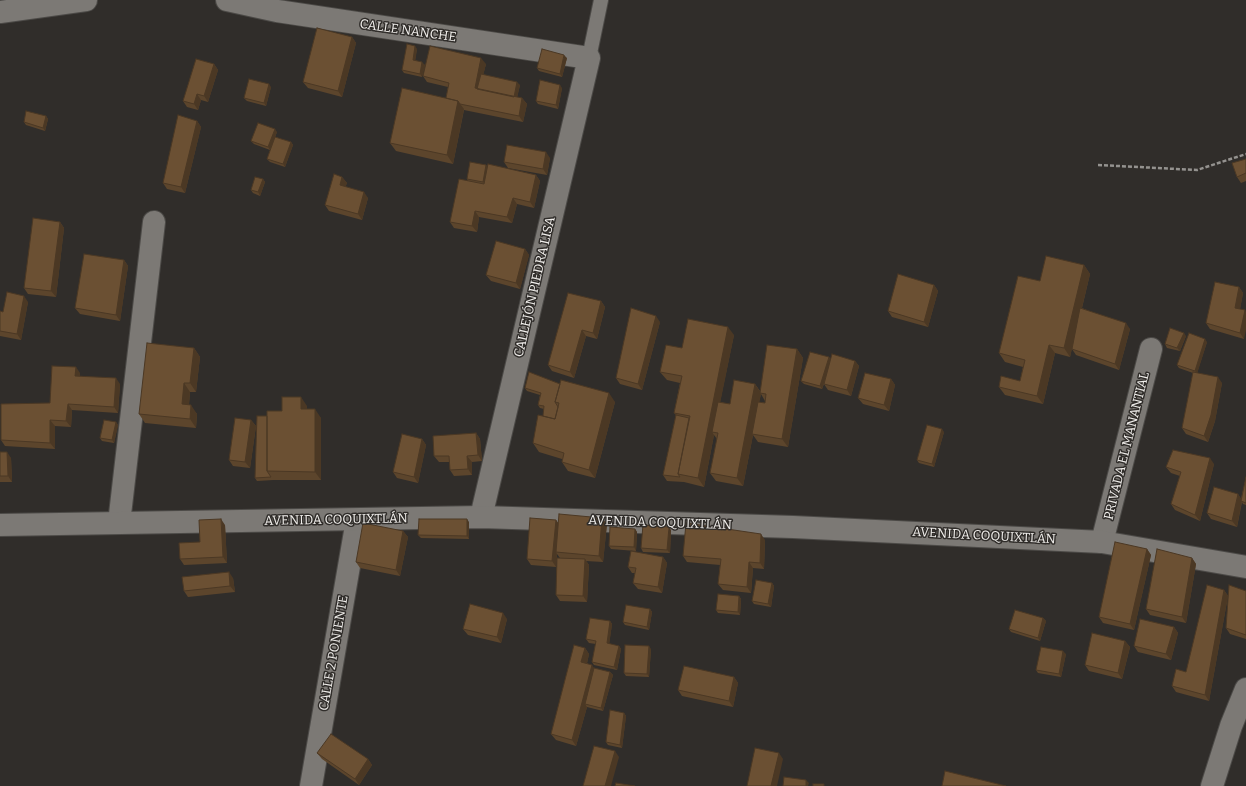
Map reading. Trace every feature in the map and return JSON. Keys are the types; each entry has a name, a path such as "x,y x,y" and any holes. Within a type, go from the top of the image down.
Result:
{"street":[{"path":"0,12 86,0"},
{"name":"CALLE NANCHE","path":"227,0 277,12 589,58"},
{"name":"CALLEJÓN PIEDRA LISA","path":"481,517 589,58"},
{"path":"119,523 154,222"},
{"name":"PRIVADA EL MANANTIAL","path":"1102,542 1152,349"},
{"name":"AVENIDA COQUIXTLÁN","path":"0,525 481,517 793,527 1102,542 1246,567"},
{"name":"CALLE 2 PONIENTE","path":"311,786 357,520"},
{"path":"1212,786 1231,726 1246,689"}],"lane":[{"path":"589,58 601,0"}],"path":[{"path":"1098,165 1197,170 1246,154"}],"building":[{"path":"317,28 352,37 338,91 303,82"},
{"path":"407,44 415,46 413,60 422,62 420,74 402,70"},
{"path":"430,46 481,58 475,88 522,98 519,116 460,104 458,101 446,98 449,83 423,76"},
{"path":"542,49 564,55 560,74 537,68"},
{"path":"196,59 214,64 204,96 197,94 194,104 183,101"},
{"path":"481,74 517,82 514,97 477,89"},
{"path":"249,79 269,84 264,103 244,98"},
{"path":"540,80 560,85 556,105 536,101"},
{"path":"402,88 458,101 447,155 390,143"},
{"path":"26,111 46,116 43,128 24,122"},
{"path":"178,115 197,121 181,187 163,183"},
{"path":"258,123 275,129 268,147 251,141"},
{"path":"275,137 291,142 283,164 267,159"},
{"path":"507,145 546,152 543,169 504,162"},
{"path":"1246,159 1246,173 1237,177 1232,163"},
{"path":"470,162 486,165 483,182 467,179"},
{"path":"488,164 536,175 530,202 513,198 507,217 475,211 472,226 450,222 459,179 484,184"},
{"path":"334,174 342,177 340,185 364,192 358,214 325,205"},
{"path":"255,177 263,179 258,192 251,190"},
{"path":"33,218 60,222 51,291 24,288"},
{"path":"496,241 525,249 516,283 486,275"},
{"path":"84,254 124,260 116,315 75,308"},
{"path":"1046,256 1084,265 1064,348 1049,345 1037,396 999,387 1001,376 1020,381 1025,360 999,353 1018,276 1040,281"},
{"path":"898,274 934,285 924,322 888,311"},
{"path":"1215,282 1239,287 1235,308 1245,310 1240,333 1206,323"},
{"path":"7,292 24,296 17,334 0,331 0,311 3,312"},
{"path":"568,293 601,301 593,333 582,330 570,372 548,365"},
{"path":"631,308 656,316 638,384 616,378"},
{"path":"1080,308 1126,323 1115,364 1072,349"},
{"path":"688,319 728,327 698,478 678,474 690,416 674,413 682,376 660,372 666,345 682,348"},
{"path":"1170,328 1184,333 1177,348 1165,344"},
{"path":"1189,333 1205,339 1195,371 1177,365"},
{"path":"147,343 194,348 190,383 184,383 182,404 191,405 190,419 139,414"},
{"path":"767,345 797,349 782,439 752,434 758,402 765,403 766,394 760,393"},
{"path":"810,352 829,357 820,386 801,381"},
{"path":"832,354 855,361 847,390 824,384"},
{"path":"52,366 76,367 75,376 116,378 114,407 68,404 66,421 50,420 50,443 1,440 1,404 50,403"},
{"path":"529,372 560,384 555,402 558,407 555,419 543,416 544,406 538,405 541,393 525,388"},
{"path":"1193,372 1218,377 1211,415 1204,436 1182,428"},
{"path":"865,373 891,379 884,405 858,398"},
{"path":"561,380 609,393 589,470 562,462 564,453 533,443 538,415 555,419 559,403 555,402"},
{"path":"734,380 755,384 737,478 710,473 718,433 712,432 718,402 730,404"},
{"path":"282,397 301,397 301,409 315,409 315,472 267,471 267,411 282,411"},
{"path":"676,415 689,418 678,474 680,477 663,475"},
{"path":"257,416 267,416 267,471 271,477 255,478"},
{"path":"235,418 251,420 245,462 229,460"},
{"path":"104,420 116,422 112,440 100,438"},
{"path":"927,425 942,429 932,464 917,460"},
{"path":"476,433 478,455 467,456 468,469 450,470 449,456 434,456 433,436"},
{"path":"402,434 422,439 414,477 393,472"},
{"path":"1173,450 1210,458 1195,515 1171,504 1181,472 1166,467"},
{"path":"0,452 7,452 8,476 0,476"},
{"path":"1246,477 1246,503 1241,501"},
{"path":"1214,487 1238,494 1232,521 1207,513"},
{"path":"559,514 602,518 599,556 556,552"},
{"path":"530,518 556,520 552,561 527,559"},
{"path":"221,519 223,557 180,559 179,543 200,542 199,520"},
{"path":"419,519 467,519 467,536 418,535"},
{"path":"363,523 403,531 396,570 356,562"},
{"path":"686,523 761,534 760,563 749,562 747,587 718,584 721,559 683,556"},
{"path":"643,525 669,527 667,550 641,548"},
{"path":"610,527 635,529 634,547 609,546"},
{"path":"1115,542 1147,549 1130,624 1099,617"},
{"path":"1157,549 1192,558 1182,617 1146,609"},
{"path":"631,551 663,557 658,587 633,583 636,568 628,567"},
{"path":"557,558 585,559 583,596 556,595"},
{"path":"229,572 230,586 184,591 182,577"},
{"path":"756,580 772,583 768,604 752,601"},
{"path":"1207,585 1224,590 1205,695 1172,686 1176,669 1186,672"},
{"path":"1229,585 1246,591 1246,635 1226,628"},
{"path":"718,594 739,596 738,612 716,610"},
{"path":"470,604 503,613 497,637 463,629"},
{"path":"626,605 650,609 647,627 623,622"},
{"path":"1015,610 1043,618 1038,638 1009,629"},
{"path":"590,618 610,621 607,643 619,646 614,667 592,662 596,641 586,639"},
{"path":"1140,619 1174,627 1166,654 1134,646"},
{"path":"1092,633 1125,641 1118,673 1085,665"},
{"path":"574,645 585,648 581,662 592,665 572,740 551,734"},
{"path":"625,645 649,646 647,674 624,673"},
{"path":"1041,647 1063,651 1059,674 1036,670"},
{"path":"684,666 734,677 729,701 678,690"},
{"path":"594,668 610,672 601,708 585,704"},
{"path":"610,710 624,713 620,745 606,742"},
{"path":"331,734 368,759 355,779 317,753"},
{"path":"594,746 615,751 605,786 583,786"},
{"path":"755,748 779,753 771,786 747,786"},
{"path":"945,771 1006,786 942,786"},
{"path":"784,777 806,780 806,786 783,786"},
{"path":"616,783 635,786 615,786"},
{"path":"813,784 824,784 824,786 813,786"}]}
